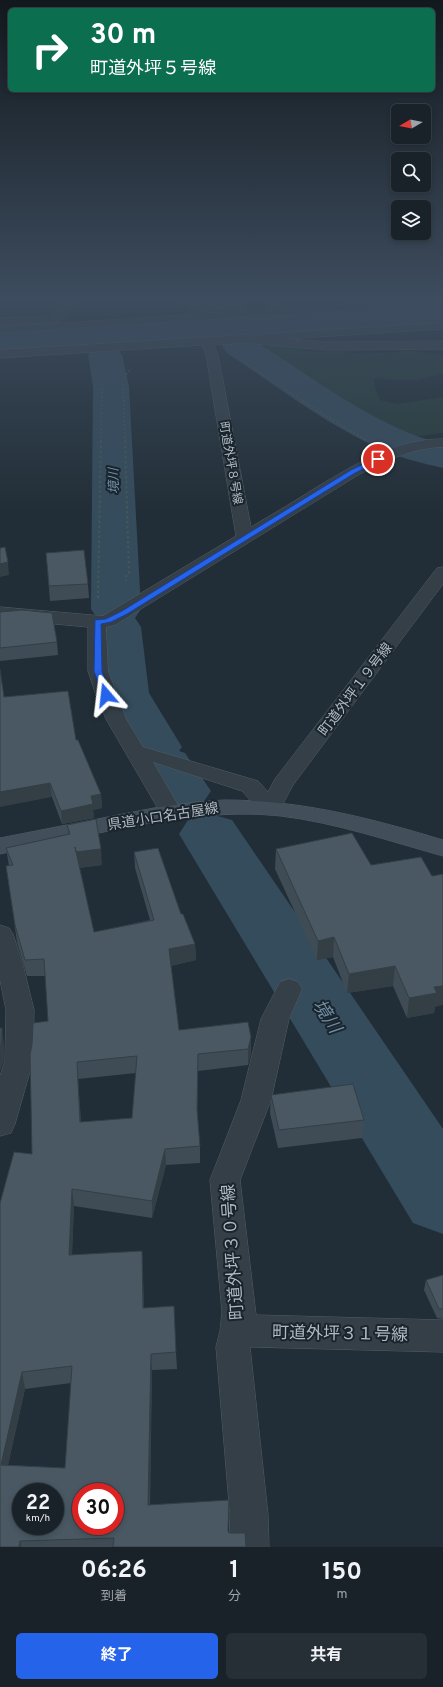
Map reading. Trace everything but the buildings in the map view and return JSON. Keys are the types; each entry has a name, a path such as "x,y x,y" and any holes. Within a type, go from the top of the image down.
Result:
{"main road":[{"name":"県道小口名古屋線","path":"0,846 176,811 224,806 270,808 326,815 443,848"}],"street":[{"name":"町道外坪８号線","path":"214,369 245,538"},
{"path":"0,613 103,621 129,609 353,472 395,452 426,444 443,444"},
{"name":"町道外坪１９号線","path":"270,808 284,784 443,572"},
{"path":"103,621 98,671 116,719 141,753 176,811"},
{"path":"141,753 172,761 250,786 270,808"},
{"path":"0,934 10,965 20,1010 19,1061 0,1124"},
{"name":"町道外坪３０号線","path":"249,1547 249,1514 233,1347 237,1331 239,1312 226,1180 256,1100 275,1019 289,989"},
{"name":"町道外坪３１号線","path":"237,1331 443,1336"}],"path":[{"path":"95,369 102,380 98,590"},
{"path":"129,609 126,576 129,572 123,380 131,369"},
{"path":"256,369 318,411 395,452"}],"green space":[{"path":"262,369 443,369 443,374 417,380 374,378 375,388 380,400 397,404 443,397 443,433 387,440 363,431 306,399 290,386 271,376"}],"waterway":[{"name":"境川","path":"108,369 111,386 116,609"},
{"path":"275,369 348,416 378,433 410,447 443,456"},
{"name":"境川","path":"116,627 122,693 153,747"},
{"name":"境川","path":"164,765 181,791"},
{"name":"境川","path":"210,834 443,1198"}],"route":[{"path":"106,695 98,671 97,622 108,621 124,612 353,472 378,459"}]}
